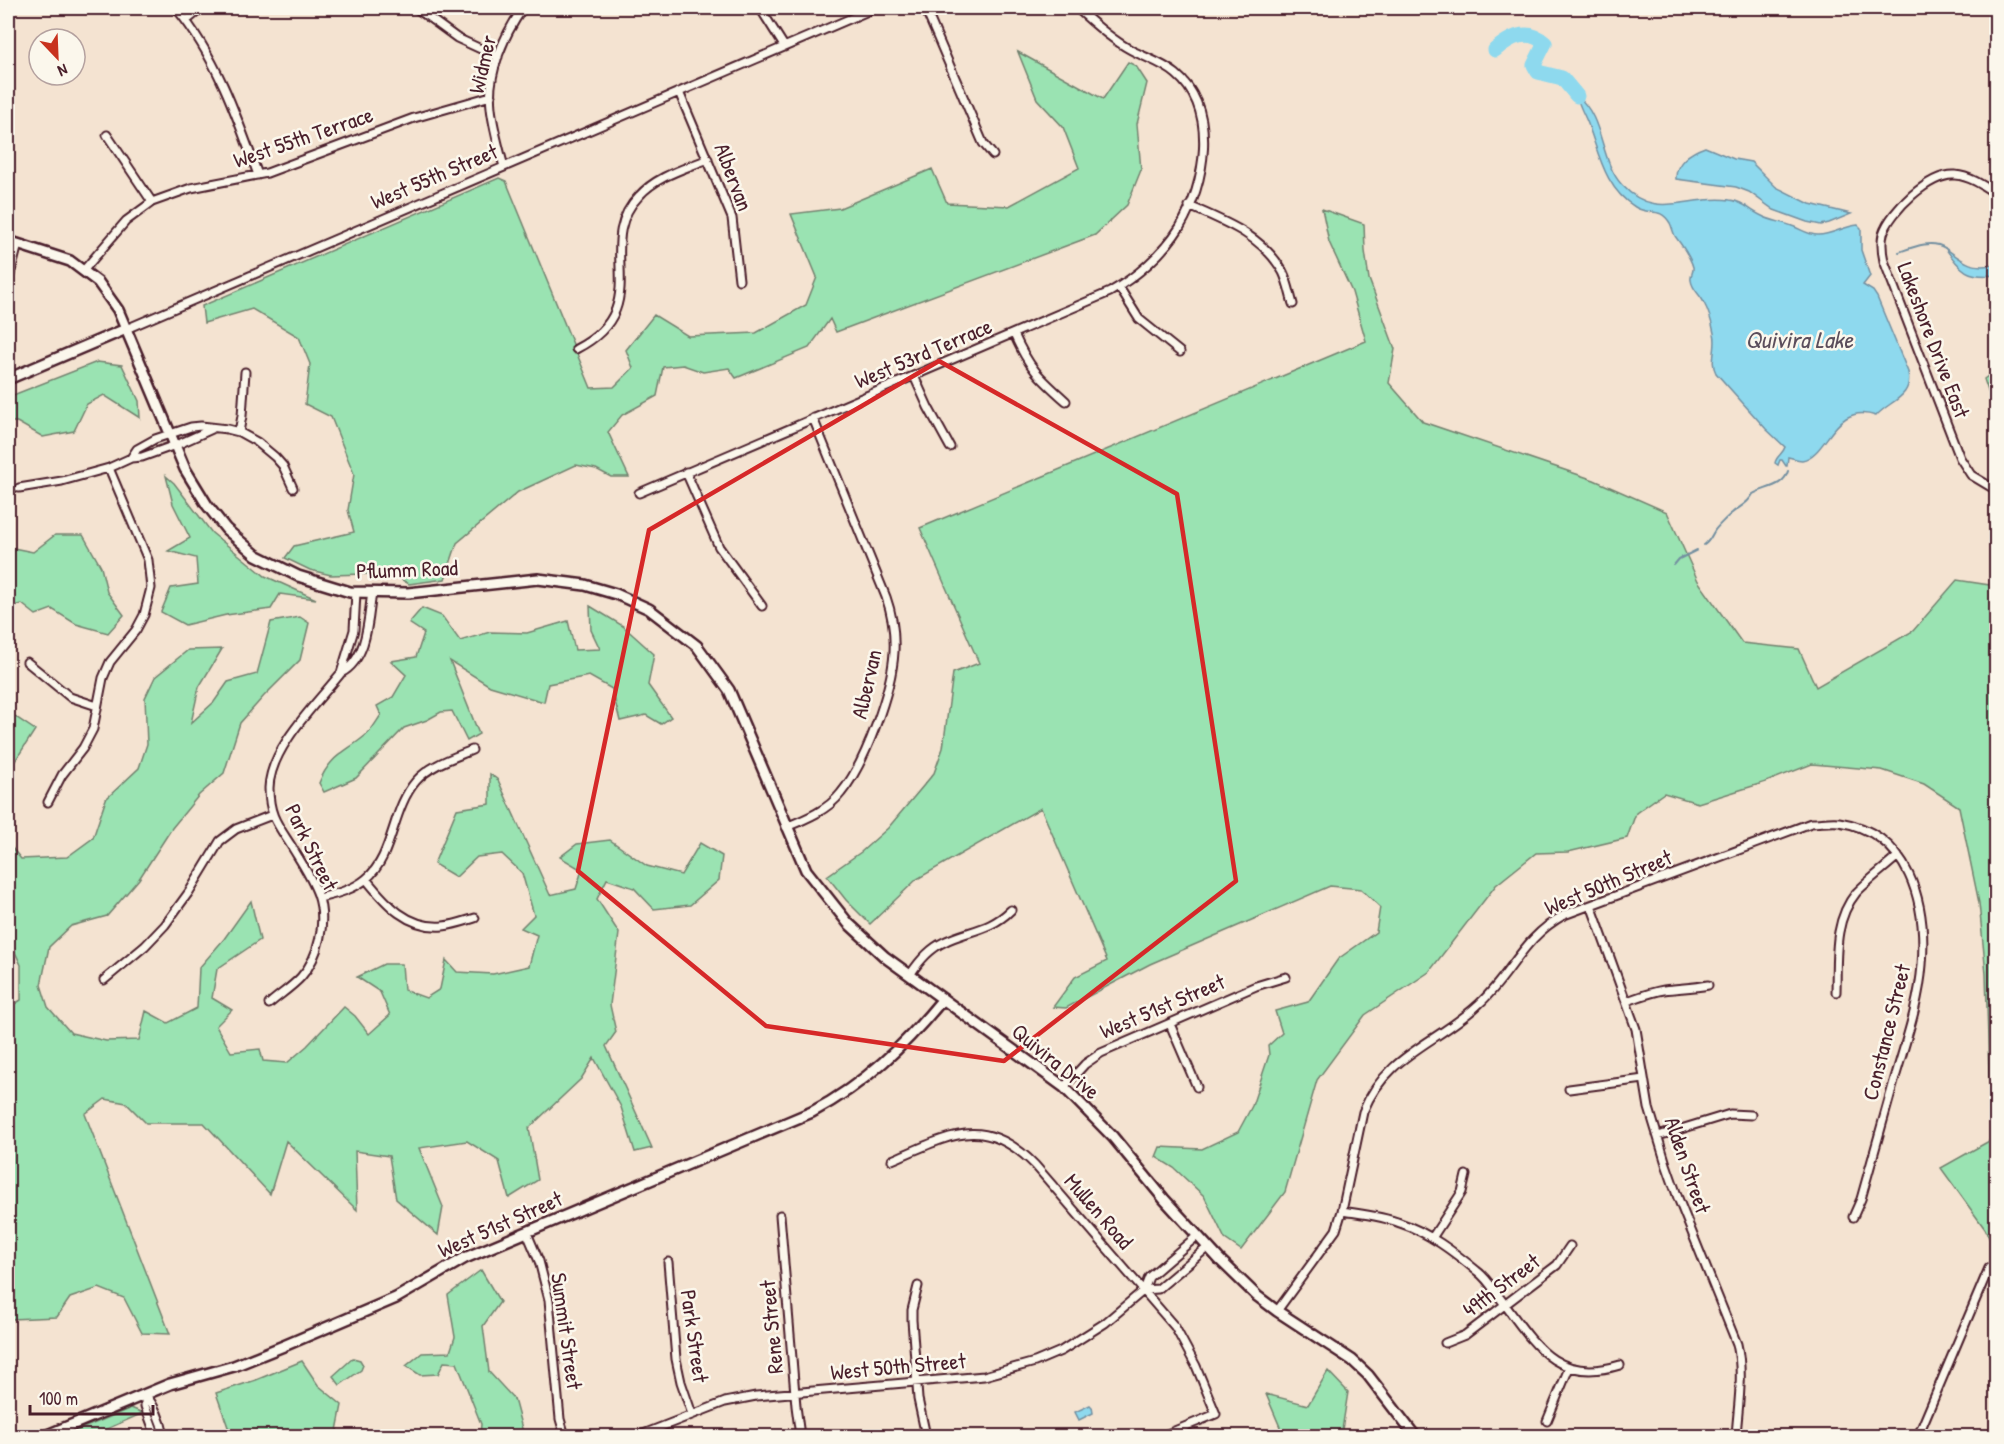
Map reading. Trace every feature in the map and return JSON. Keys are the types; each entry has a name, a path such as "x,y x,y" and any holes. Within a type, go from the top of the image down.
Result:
{"main road":[{"name":"Pflumm Road","path":"8,241 70,261 98,282 118,310 185,469 207,505 226,528 256,555 298,576 350,592 408,593 538,579 585,585 629,599 659,616 697,646 724,682"},
{"name":"West 55th Street","path":"8,379 126,329"},
{"name":"Quivira Drive","path":"724,682 743,720 806,870 826,897 885,957 1064,1087 1113,1137 1197,1236 1241,1281 1276,1311 1352,1360 1368,1375 1415,1437"},
{"name":"West 51st Street","path":"45,1437 178,1381 234,1366 296,1341 396,1298 465,1258 797,1119 831,1102 884,1063 908,1040 942,1000"}],"street":[{"path":"176,8 218,73 237,115 258,175"},
{"path":"186,21 202,8"},
{"path":"416,8 457,38 498,57"},
{"name":"Widmer","path":"504,167 490,106 492,81 510,26 523,8"},
{"path":"760,8 784,46"},
{"name":"West 55th Street","path":"126,329 875,8"},
{"path":"924,8 983,143 993,155"},
{"path":"1077,8 1110,37 1176,74 1192,93 1203,123 1203,162 1190,206 1248,234 1268,250 1283,274 1293,304"},
{"name":"Albervan","path":"679,92 732,218 740,280"},
{"name":"West 55th Terrace","path":"83,271 126,221 152,202 191,188 258,175 414,118 491,96"},
{"path":"106,135 152,202"},
{"path":"576,349 597,336 618,306 621,285 620,227 630,207 638,196 657,181 708,159"},
{"name":"Lakeshore Drive East","path":"1996,194 1968,178 1955,174 1929,181 1895,212 1884,232 1882,241 1884,261 1960,458 1971,475 1996,490"},
{"name":"West 53rd Terrace","path":"639,493 686,471 1014,334 1129,282 1155,257 1179,228 1190,206"},
{"path":"9,279 18,244"},
{"path":"1119,287 1139,319 1180,352"},
{"path":"1014,334 1028,363 1042,380 1066,401"},
{"path":"239,432 245,372"},
{"path":"914,376 950,447"},
{"name":"Albervan","path":"786,827 809,817 831,803 840,795 858,770 884,700 894,652 892,621 886,597 813,418"},
{"path":"131,458 137,449 191,427 201,426 239,432 257,442 275,457 283,466 293,488"},
{"path":"19,488 62,481 109,468 131,458 142,457 175,446 212,429"},
{"path":"48,802 62,775 83,748 93,729 103,678 110,662 136,630 144,615 151,588 147,560 109,468"},
{"path":"686,471 719,547 762,606"},
{"name":"Park Street","path":"269,1004 300,978 310,965 316,951 321,917 319,898 314,883 272,815 269,787 276,759 293,732 341,673 355,622 356,592"},
{"name":"Park Street","path":"341,673 349,669 355,661 367,633 372,592"},
{"path":"352,637 364,640"},
{"path":"27,662 70,697 97,706"},
{"path":"319,898 344,891 366,879 378,866 402,802 416,782 428,771 472,750"},
{"path":"104,980 145,946 165,925 189,892 220,841 236,829 272,815"},
{"name":"West 50th Street","path":"1276,1311 1332,1236 1342,1211 1364,1112 1369,1097 1378,1083 1394,1066 1477,1006 1539,931 1564,915 1811,824 1838,822 1859,828 1883,841 1898,856"},
{"path":"1836,992 1839,923 1845,907 1857,891 1898,856"},
{"name":"Constance Street","path":"1853,1217 1861,1199 1917,999 1922,964 1920,908 1916,888 1908,870 1898,856"},
{"path":"366,879 399,915 416,922 430,926 444,926 475,918"},
{"name":"Alden Street","path":"1591,905 1636,1029 1650,1108 1678,1198 1737,1344 1741,1359 1741,1376 1736,1437"},
{"path":"910,975 931,950 944,942 993,925 1011,910"},
{"name":"West 51st Street","path":"1064,1087 1085,1064 1101,1053 1256,986 1286,977"},
{"path":"1627,1001 1656,992 1686,990 1708,985"},
{"path":"1170,1024 1197,1087"},
{"path":"1569,1089 1644,1079"},
{"path":"1658,1136 1730,1114 1751,1115"},
{"name":"Mullen Road","path":"892,1160 955,1135 969,1132 1005,1140 1035,1165 1175,1327 1197,1366 1216,1414 1162,1437"},
{"path":"1432,1238 1461,1192 1466,1174"},
{"path":"1342,1211 1400,1222 1432,1238 1480,1273 1535,1344 1547,1355 1569,1368 1594,1370 1620,1365"},
{"name":"Rene Street","path":"780,1215 800,1437"},
{"name":"Summit Street","path":"527,1233 542,1271 549,1300 560,1419 565,1437"},
{"name":"West 50th Street","path":"638,1437 725,1402 756,1396 984,1376 1035,1362 1061,1351 1105,1323 1144,1290 1149,1277 1197,1236"},
{"name":"49th Street","path":"1444,1343 1464,1335 1557,1265 1570,1246"},
{"name":"West 50th Street","path":"1144,1290 1158,1288 1208,1247"},
{"name":"Park Street","path":"668,1262 676,1359 692,1414"},
{"path":"1918,1437 1989,1269"},
{"path":"918,1286 912,1310 918,1399 926,1437"},
{"path":"1547,1421 1569,1368"},
{"path":"145,1394 145,1406 156,1437"},
{"path":"145,1394 154,1404 162,1423 164,1437"}],"highlighted area":[{"path":"939,361 1177,494 1236,881 1004,1061 766,1026 578,871 649,530"}],"green space":[{"path":"1018,52 1103,99 1128,62 1136,66 1147,83 1137,124 1141,170 1127,205 1095,235 836,332 830,319 809,348 736,378 729,368 703,372 683,365 663,367 657,396 622,415 608,432 629,477 611,477 596,469 576,465 518,492 457,543 445,579 409,584 402,580 398,573 331,575 310,570 285,558 294,546 354,532 348,510 354,474 331,417 305,404 310,364 299,337 252,309 204,323 202,306 499,178 506,181 591,388 614,387 633,368 626,350 654,315 688,336 756,333 806,305 817,277 791,214 840,208 932,169 947,203 1009,206 1079,168 1063,127 1037,99"},
{"path":"1322,209 1364,224 1369,279 1395,349 1389,383 1423,422 1594,480 1667,512 1698,581 1742,643 1799,649 1816,687 1913,631 1957,580 1996,586 1996,1253 1985,1229 1941,1168 1991,1140 1986,974 1979,903 1959,807 1924,784 1882,770 1812,764 1766,782 1698,803 1664,793 1636,813 1627,838 1568,852 1536,853 1496,885 1429,972 1365,1015 1317,1080 1285,1192 1241,1250 1225,1239 1204,1196 1174,1168 1156,1157 1160,1147 1202,1149 1238,1132 1252,1106 1269,1055 1268,1046 1282,1033 1275,1011 1308,1002 1338,959 1376,932 1380,907 1361,889 1330,886 1150,964 1066,1008 1053,1007 1075,977 1107,961 1041,808 917,879 870,924 846,900 827,876 861,852 888,828 934,773 943,748 953,673 979,663 920,528 1366,341 1352,292 1329,242"},
{"path":"97,362 122,365 139,401 140,418 104,395 87,404 74,431 43,437 17,422 8,422 8,397"},
{"path":"1996,370 1996,415 1984,379"},
{"path":"166,476 174,483 212,533 265,576 316,599 280,594 271,609 226,615 185,625 161,612 171,588 198,584 196,558 168,551 190,538 173,504"},
{"path":"55,535 83,535 101,567 107,592 124,615 108,633 76,624 52,609 36,615 22,604 8,607 8,547 33,552"},
{"path":"590,606 623,626 654,654 648,685 671,717 661,724 646,715 620,721 612,689 589,676 548,684 544,702 490,686 450,661 479,734 467,741 452,711 441,712 404,728 356,778 324,792 319,783 328,766 370,731 381,715 377,706 393,697 406,675 391,661 416,657 424,633 409,623 422,608 442,616 460,641 490,632 527,633 568,621 575,650 600,649 591,630"},
{"path":"300,617 309,623 300,660 240,723 224,773 199,795 172,828 139,879 107,916 71,926 49,947 41,985 48,1007 71,1033 106,1041 139,1040 146,1011 168,1023 197,1008 199,968 224,939 251,901 260,940 217,969 212,998 232,1010 216,1026 231,1052 260,1049 263,1061 287,1063 307,1046 344,1007 355,1016 369,1034 390,1015 380,992 357,977 384,964 402,964 404,990 426,998 440,989 446,960 457,972 493,974 529,966 537,935 521,928 534,915 522,873 502,854 477,857 456,877 434,864 457,809 490,804 490,774 498,780 550,895 576,889 582,870 560,857 577,844 610,840 647,866 681,875 700,843 722,856 719,880 690,905 654,909 634,888 607,879 597,899 619,933 610,1005 616,1032 606,1046 652,1148 635,1152 621,1107 594,1058 581,1079 529,1128 538,1180 509,1198 499,1161 467,1141 419,1148 443,1207 438,1235 396,1199 389,1156 355,1151 357,1210 286,1141 270,1194 204,1123 146,1123 126,1103 105,1099 85,1114 170,1334 142,1333 124,1298 99,1288 70,1298 57,1317 8,1321 8,1008 21,1000 21,965 8,937 8,843 21,859 67,857 93,838 106,799 139,768 147,744 145,698 155,677 188,650 222,649 199,687 191,723 214,702 228,682 257,674 271,622"},
{"path":"8,651 10,654 8,681"},
{"path":"8,681 10,713 35,730 8,772"},
{"path":"481,1270 500,1302 483,1326 489,1372 514,1399 524,1436 480,1436 481,1424 457,1363 444,1362 438,1374 420,1375 406,1366 422,1353 450,1352 455,1337 448,1295"},
{"path":"353,1358 360,1360 363,1365 361,1370 340,1385 333,1376"},
{"path":"302,1361 318,1385 342,1405 336,1436 236,1436 228,1427 216,1393"},
{"path":"1328,1371 1348,1392 1341,1436 1277,1436 1280,1427 1266,1394 1308,1405"},
{"path":"131,1408 143,1413 91,1436 64,1436"}],"water":[{"name":"Quivira Lake","path":"1577,96 1593,116 1615,175 1622,185 1635,196 1647,202 1673,204 1715,199 1735,201 1766,218 1814,235 1828,234 1858,225 1861,228 1861,250 1870,276 1863,285 1873,291 1877,297 1908,372 1909,381 1904,393 1876,416 1862,413 1850,416 1841,422 1811,456 1802,460 1788,457 1787,466 1782,460 1778,465 1775,463 1785,447 1716,373 1713,363 1715,338 1712,325 1706,306 1692,284 1693,267 1688,254 1666,218 1658,213 1635,207 1625,200 1611,183"},
{"path":"1705,147 1734,159 1751,162 1776,187 1810,204 1851,214 1821,225 1774,210 1749,192 1736,187 1676,179 1681,163 1689,155"},
{"path":"1945,248 1969,264 1988,266 1996,264 1996,275 1978,275 1966,271"},
{"path":"1090,1405 1093,1413 1079,1420 1075,1412"}],"waterway":[{"path":"1495,50 1519,36 1539,38 1545,43 1534,65 1538,72 1562,78 1577,96"},
{"path":"1899,252 1928,244 1945,248"},
{"path":"1704,545 1730,514 1746,503 1753,494 1783,480 1788,471"},
{"path":"1674,565 1679,559 1697,550"}]}
